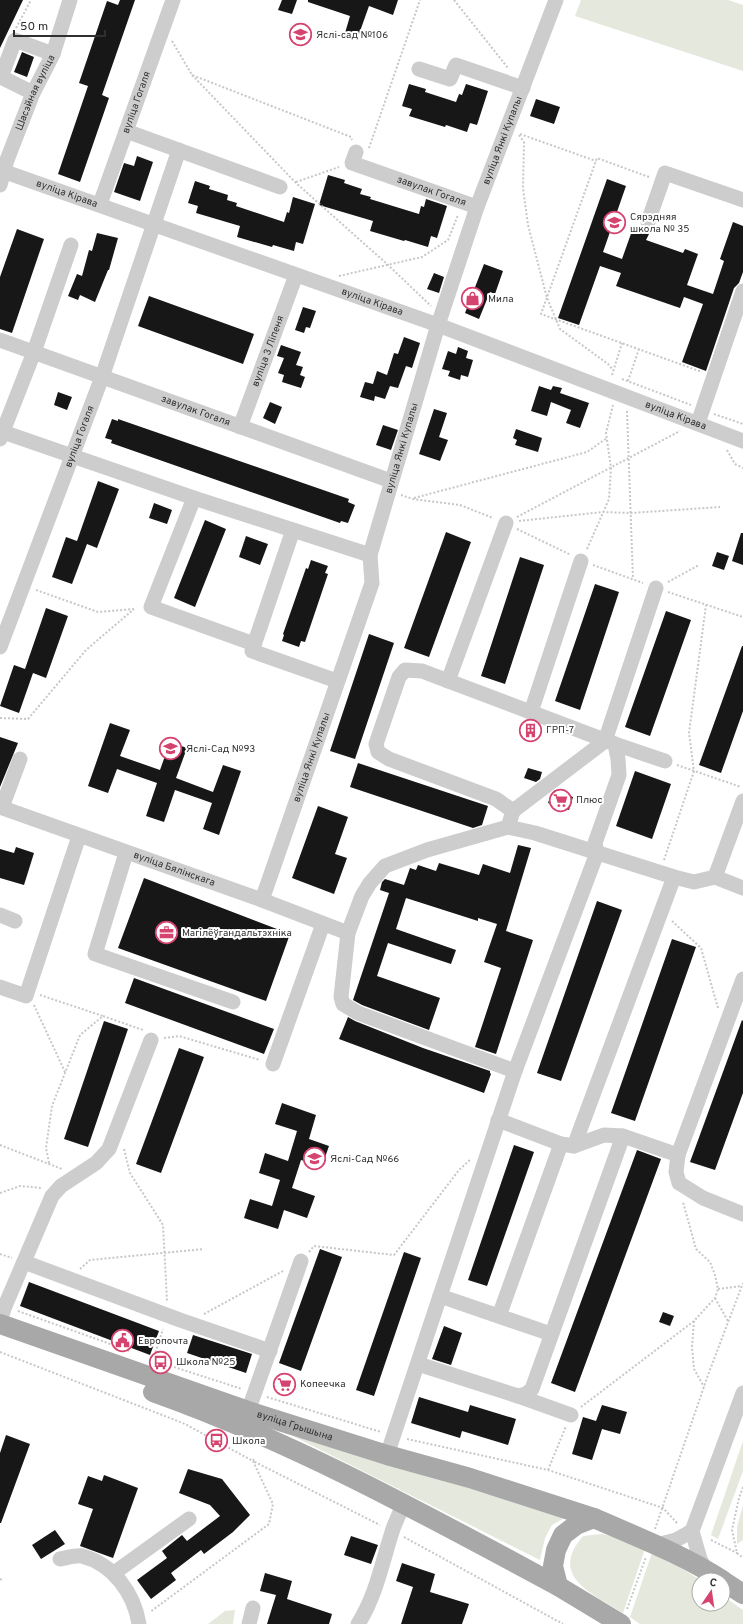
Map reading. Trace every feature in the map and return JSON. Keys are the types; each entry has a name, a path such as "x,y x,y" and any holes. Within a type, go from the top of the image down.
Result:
{"main road":[{"name":"вуліца Грышына","path":"2,1317 248,1411 387,1455 470,1478 594,1518 652,1544 707,1572"},
{"name":"вуліца Грышына","path":"0,1338 176,1400 248,1411 276,1441 404,1503 558,1586 623,1619"},
{"path":"558,1586 553,1566 556,1550 563,1536 576,1525 594,1518"},
{"name":"вуліца Грышына","path":"731,1586 743,1594"}],"street":[{"name":"Шасэйная вуліца","path":"2,175 33,94 53,54 70,0"},
{"name":"вуліца Гогаля","path":"100,204 173,0"},
{"name":"вуліца Янкі Купалы","path":"262,900 372,583 370,555 439,320 478,208 556,0"},
{"path":"33,94 1,77 15,40 53,54"},
{"path":"419,69 450,80 456,65 523,88"},
{"path":"126,131 280,187"},
{"name":"вуліца Гогаля","path":"0,647 102,377 179,150"},
{"name":"завулак Гогаля","path":"357,161 478,208"},
{"path":"648,222 665,173 743,200"},
{"name":"вуліца Кірава","path":"2,175 100,204 296,275 439,320 743,441"},
{"path":"71,245 34,352 1,435 73,457 370,555"},
{"name":"вуліца 3 Ліпеня","path":"240,427 296,275"},
{"path":"698,423 743,291"},
{"name":"завулак Гогаля","path":"0,340 240,427 390,486"},
{"path":"194,498 152,607 254,644"},
{"path":"448,681 506,523"},
{"path":"293,530 252,651 337,681"},
{"path":"531,712 581,561"},
{"path":"508,827 513,811 610,743 656,588"},
{"path":"513,811 496,799 389,759 378,752 376,744 399,677 405,670 422,671 610,743 665,761"},
{"path":"387,1455 515,1070 597,853 595,843 620,775 618,758 610,743"},
{"path":"1,807 20,759"},
{"path":"715,877 743,800"},
{"name":"вуліца Бялінскага","path":"1,807 126,853 262,900 348,933"},
{"path":"515,1070 358,1013 343,1004 341,997 348,933 362,896 370,883 385,866 427,850 508,827 535,833 667,875 694,882 715,877 743,888"},
{"path":"0,987 26,996 79,836"},
{"path":"126,853 95,954 233,1002"},
{"path":"499,1316 661,911 667,875"},
{"path":"0,916 14,921"},
{"path":"273,1064 323,924"},
{"path":"743,979 678,1155 676,1172 678,1183 703,1198 743,1214"},
{"path":"2,1317 52,1196 61,1186 96,1163 109,1149 151,1040"},
{"path":"498,1120 568,1145 604,1135 623,1136 678,1155"},
{"path":"518,1396 526,1394 532,1389 623,1136"},
{"path":"248,1411 301,1261"},
{"path":"24,1262 187,1323 270,1351"},
{"path":"440,1296 551,1334"},
{"path":"418,1364 518,1396 571,1415"},
{"path":"652,1544 676,1540 686,1528 743,1393"},
{"path":"364,1623 365,1614 378,1579 392,1531 404,1503"},
{"path":"114,1573 189,1519"},
{"path":"686,1528 700,1559 712,1572"},
{"path":"60,1559 80,1556 99,1564 114,1573 128,1592 138,1622"},
{"path":"249,1624 253,1608"}],"path":[{"path":"15,40 14,31 31,0"},
{"path":"280,187 296,183 357,161 420,0"},
{"path":"454,0 523,88"},
{"path":"163,26 192,76 296,183 387,264 439,320"},
{"path":"192,76 351,137 357,161"},
{"path":"596,161 519,134 524,142 523,188 528,225 547,298 560,329 608,364 613,370"},
{"path":"662,181 597,158 541,314 715,376"},
{"path":"333,277 422,257 448,240 463,202"},
{"path":"612,375 622,343"},
{"path":"628,381 639,349"},
{"path":"581,561 609,499 611,468 606,434 614,402"},
{"path":"627,407 633,579"},
{"path":"506,523 698,423"},
{"path":"413,498 587,452 607,438"},
{"path":"725,445 735,464 743,468"},
{"path":"390,486 413,498 460,505 506,523 581,561 743,617"},
{"path":"506,523 603,512 631,513 720,507"},
{"path":"656,588 699,565"},
{"path":"23,586 98,612 152,607"},
{"path":"667,875 694,771 689,733 706,605"},
{"path":"0,718 28,718 86,650 134,609"},
{"path":"665,761 743,788"},
{"path":"661,911 701,948 718,1008"},
{"path":"27,991 144,1030 151,1040 179,1036 273,1064"},
{"path":"27,991 65,1072"},
{"path":"49,1164 46,1148 52,1106 80,1035 103,1016"},
{"path":"118,1126 130,1172 163,1225 168,1315 153,1360"},
{"path":"187,1323 301,1261 314,1246 394,1254 459,1170 492,1139"},
{"path":"0,1145 79,1175"},
{"path":"548,1470 571,1415 694,1321 715,1298 718,1289 715,1275 710,1262 696,1249 678,1183"},
{"path":"0,1193 20,1186 57,1190"},
{"path":"68,1278 90,1260 204,1249"},
{"path":"623,1619 652,1544 704,1387 743,1283"},
{"path":"718,1289 742,1286"},
{"path":"715,1298 728,1322"},
{"path":"2,1317 131,1352"},
{"path":"694,1321 692,1347 694,1369 704,1387"},
{"path":"0,1352 178,1421 392,1531 563,1624"},
{"path":"146,1357 157,1361"},
{"path":"168,1365 248,1411 394,1436 548,1470 663,1508 686,1528"},
{"path":"138,1622 269,1524 273,1504 253,1460"},
{"path":"737,1553 732,1530 743,1487"},
{"path":"712,1540 737,1553 743,1558"}],"shaded area":[{"path":"581,0 728,0 743,5 743,71 575,16"},
{"path":"291,1435 566,1517 552,1525 545,1538 540,1560"},
{"path":"743,1441 743,1471 718,1539 711,1535"},
{"path":"743,1505 743,1540 737,1544 737,1527"},
{"path":"602,1534 626,1539 646,1546 623,1613 587,1591 572,1573 570,1563 573,1550 583,1536"},
{"path":"653,1550 691,1574 691,1612 731,1612 731,1602 743,1610 743,1624 640,1624 630,1617"},
{"path":"235,1610 233,1624 208,1624 225,1611"}],"building":[{"path":"0,0 23,0 0,48"},
{"path":"120,0 135,0 102,95 109,98 80,182 58,174 88,86 79,83 107,1 118,5"},
{"path":"282,0 297,0 292,14 278,10"},
{"path":"308,0 398,0 393,15 369,6 358,37 345,33 350,16 308,2"},
{"path":"22,52 34,57 27,77 14,72"},
{"path":"409,84 426,89 425,92 456,102 459,94 462,95 466,84 488,91 477,125 470,123 467,132 409,116 412,109 402,106"},
{"path":"536,99 560,107 554,124 530,116"},
{"path":"137,156 153,162 140,201 114,192 124,163 134,166"},
{"path":"328,175 345,180 344,183 362,189 360,194 371,197 370,199 419,214 421,206 424,207 426,199 447,206 437,238 431,236 428,247 405,240 404,241 370,231 373,221 319,205"},
{"path":"607,179 626,186 603,252 622,259 633,228 649,234 646,240 683,253 685,249 698,254 687,285 713,294 724,261 720,259 733,222 743,226 743,272 739,283 734,288 706,371 682,362 703,304 684,297 680,308 616,286 621,273 600,266 579,325 558,318"},
{"path":"195,181 210,186 209,189 228,195 227,200 237,203 236,206 284,222 287,212 289,213 293,197 315,204 303,244 296,242 294,251 273,245 272,247 237,237 240,226 196,213 198,206 188,203"},
{"path":"17,229 44,239 12,333 0,329 0,277"},
{"path":"97,233 118,238 109,270 95,302 80,295 78,300 68,296 77,274 82,276 89,250 92,251"},
{"path":"484,264 503,271 495,294 490,292 479,319 465,313"},
{"path":"434,273 444,277 439,293 427,289"},
{"path":"149,296 254,334 243,364 138,326"},
{"path":"303,307 316,311 310,328 306,327 304,333 295,330"},
{"path":"404,337 420,343 412,368 406,366 398,388 390,386 385,399 375,396 374,401 360,397 365,382 373,384 377,371 387,375 394,353 398,354"},
{"path":"281,345 301,352 296,365 303,367 300,375 305,377 301,388 282,382 284,375 278,373 284,358 277,356"},
{"path":"458,347 468,351 466,358 473,360 468,377 461,375 460,380 448,376 450,371 442,369 448,351 456,354"},
{"path":"539,386 551,390 553,386 562,388 560,393 589,403 580,428 566,423 571,410 551,402 547,416 531,411"},
{"path":"58,392 72,397 67,410 54,405"},
{"path":"270,402 282,407 275,424 263,418"},
{"path":"434,409 447,413 439,437 448,440 440,461 419,454"},
{"path":"112,419 118,421 118,419 349,499 348,502 355,505 348,523 341,521 340,523 111,443 112,440 105,438"},
{"path":"383,425 398,430 391,450 376,445"},
{"path":"516,429 542,438 538,452 515,445 517,440 513,438"},
{"path":"98,481 119,489 97,548 87,544 72,584 52,577 66,537 77,541"},
{"path":"154,503 172,510 167,524 149,518"},
{"path":"205,520 226,529 195,607 174,598"},
{"path":"446,532 471,542 429,657 404,648"},
{"path":"741,533 743,533 743,565 732,561"},
{"path":"246,536 268,544 260,565 239,557"},
{"path":"717,552 729,556 724,570 712,566"},
{"path":"520,557 544,565 505,684 481,676"},
{"path":"311,560 328,566 325,573 328,574 305,642 301,641 299,647 282,641 283,634 306,568 308,569"},
{"path":"595,584 619,592 580,710 555,701"},
{"path":"46,608 68,616 46,678 33,673 19,713 0,706 14,665 25,669"},
{"path":"666,611 691,620 650,736 625,727"},
{"path":"369,634 394,643 355,759 330,751"},
{"path":"742,646 743,711 721,773 699,765"},
{"path":"110,723 130,730 120,756 160,770 170,742 187,748 176,778 213,792 223,765 241,771 219,835 203,829 212,803 175,790 164,822 146,816 157,783 117,769 108,793 88,786"},
{"name":"ГРП-7","path":"528,723 538,727 534,737 524,733"},
{"path":"0,737 18,743 0,787"},
{"path":"358,763 488,806 482,825 473,828 350,787"},
{"path":"528,768 542,772 540,779 536,782 524,778"},
{"path":"635,771 671,784 652,839 616,826"},
{"name":"Плюс","path":"555,790 573,797 569,810 548,803 552,793"},
{"path":"318,806 348,817 335,854 347,858 334,894 292,878"},
{"path":"518,845 531,848 506,931 533,940 496,1054 475,1047 501,968 484,962 497,924 478,918 478,921 406,898 396,929 456,950 451,964 388,943 377,976 440,998 429,1030 362,1005 353,1000 389,893 380,890 382,882 385,879 404,885 410,868 416,870 418,865 436,871 439,863 479,875 483,864 510,873"},
{"path":"16,847 34,853 24,885 0,878 0,849 14,853"},
{"path":"144,878 290,934 266,1001 118,948"},
{"path":"597,901 622,910 561,1081 537,1073"},
{"path":"672,939 696,947 635,1121 611,1113"},
{"path":"134,978 274,1029 264,1054 125,1003"},
{"path":"348,1017 423,1048 490,1071 491,1074 484,1093 339,1039"},
{"path":"742,1020 743,1093 715,1170 690,1162"},
{"path":"104,1021 128,1029 88,1147 64,1139"},
{"path":"179,1048 204,1057 161,1173 136,1164"},
{"path":"282,1103 316,1115 309,1139 329,1146 322,1166 301,1160 292,1188 315,1196 307,1218 284,1210 278,1229 244,1218 250,1199 272,1206 280,1180 259,1173 265,1153 288,1161 297,1131 275,1124"},
{"path":"514,1145 534,1152 487,1286 468,1280"},
{"path":"637,1150 661,1159 575,1392 551,1383"},
{"path":"320,1249 342,1257 301,1371 279,1363"},
{"path":"404,1252 421,1258 374,1396 356,1390"},
{"path":"29,1282 159,1331 150,1355 20,1306"},
{"path":"663,1312 674,1316 670,1326 659,1322"},
{"path":"444,1326 462,1333 451,1365 432,1359"},
{"path":"193,1335 252,1354 246,1373 187,1353"},
{"path":"419,1397 468,1412 470,1405 516,1419 508,1445 462,1431 460,1438 411,1423"},
{"path":"602,1405 627,1412 620,1434 602,1429 592,1460 572,1454 583,1417 596,1421"},
{"path":"6,1435 30,1444 0,1523 0,1453"},
{"path":"188,1469 222,1479 250,1515 233,1532 204,1554 201,1550 171,1573 176,1580 151,1599 137,1580 167,1558 162,1551 182,1535 187,1541 220,1516 210,1505 179,1493"},
{"path":"104,1475 138,1488 113,1558 80,1546 93,1509 78,1504 88,1476 102,1481"},
{"path":"55,1530 65,1544 41,1559 32,1545"},
{"path":"351,1536 378,1545 371,1564 344,1555"},
{"path":"402,1563 435,1574 430,1592 469,1604 462,1624 401,1624 413,1587 396,1581"},
{"path":"265,1573 292,1581 287,1599 332,1614 329,1624 267,1624 276,1595 260,1591"}],"place":[{"name":"Яслі-сад №106","path":"300,35"},
{"name":"Сярэдняя школа № 35","path":"615,223"},
{"name":"Мила","path":"473,299"},
{"name":"ГРП-7","path":"531,730"},
{"name":"Яслі-Сад №93","path":"170,749"},
{"name":"Плюс","path":"561,800"},
{"name":"Магілёўгандальтэхніка","path":"167,933"},
{"name":"Яслі-Сад №66","path":"314,1159"},
{"name":"Европочта","path":"122,1341"},
{"name":"Школа №25","path":"161,1362"},
{"name":"Копеечка","path":"284,1384"},
{"name":"Школа","path":"216,1441"}]}
